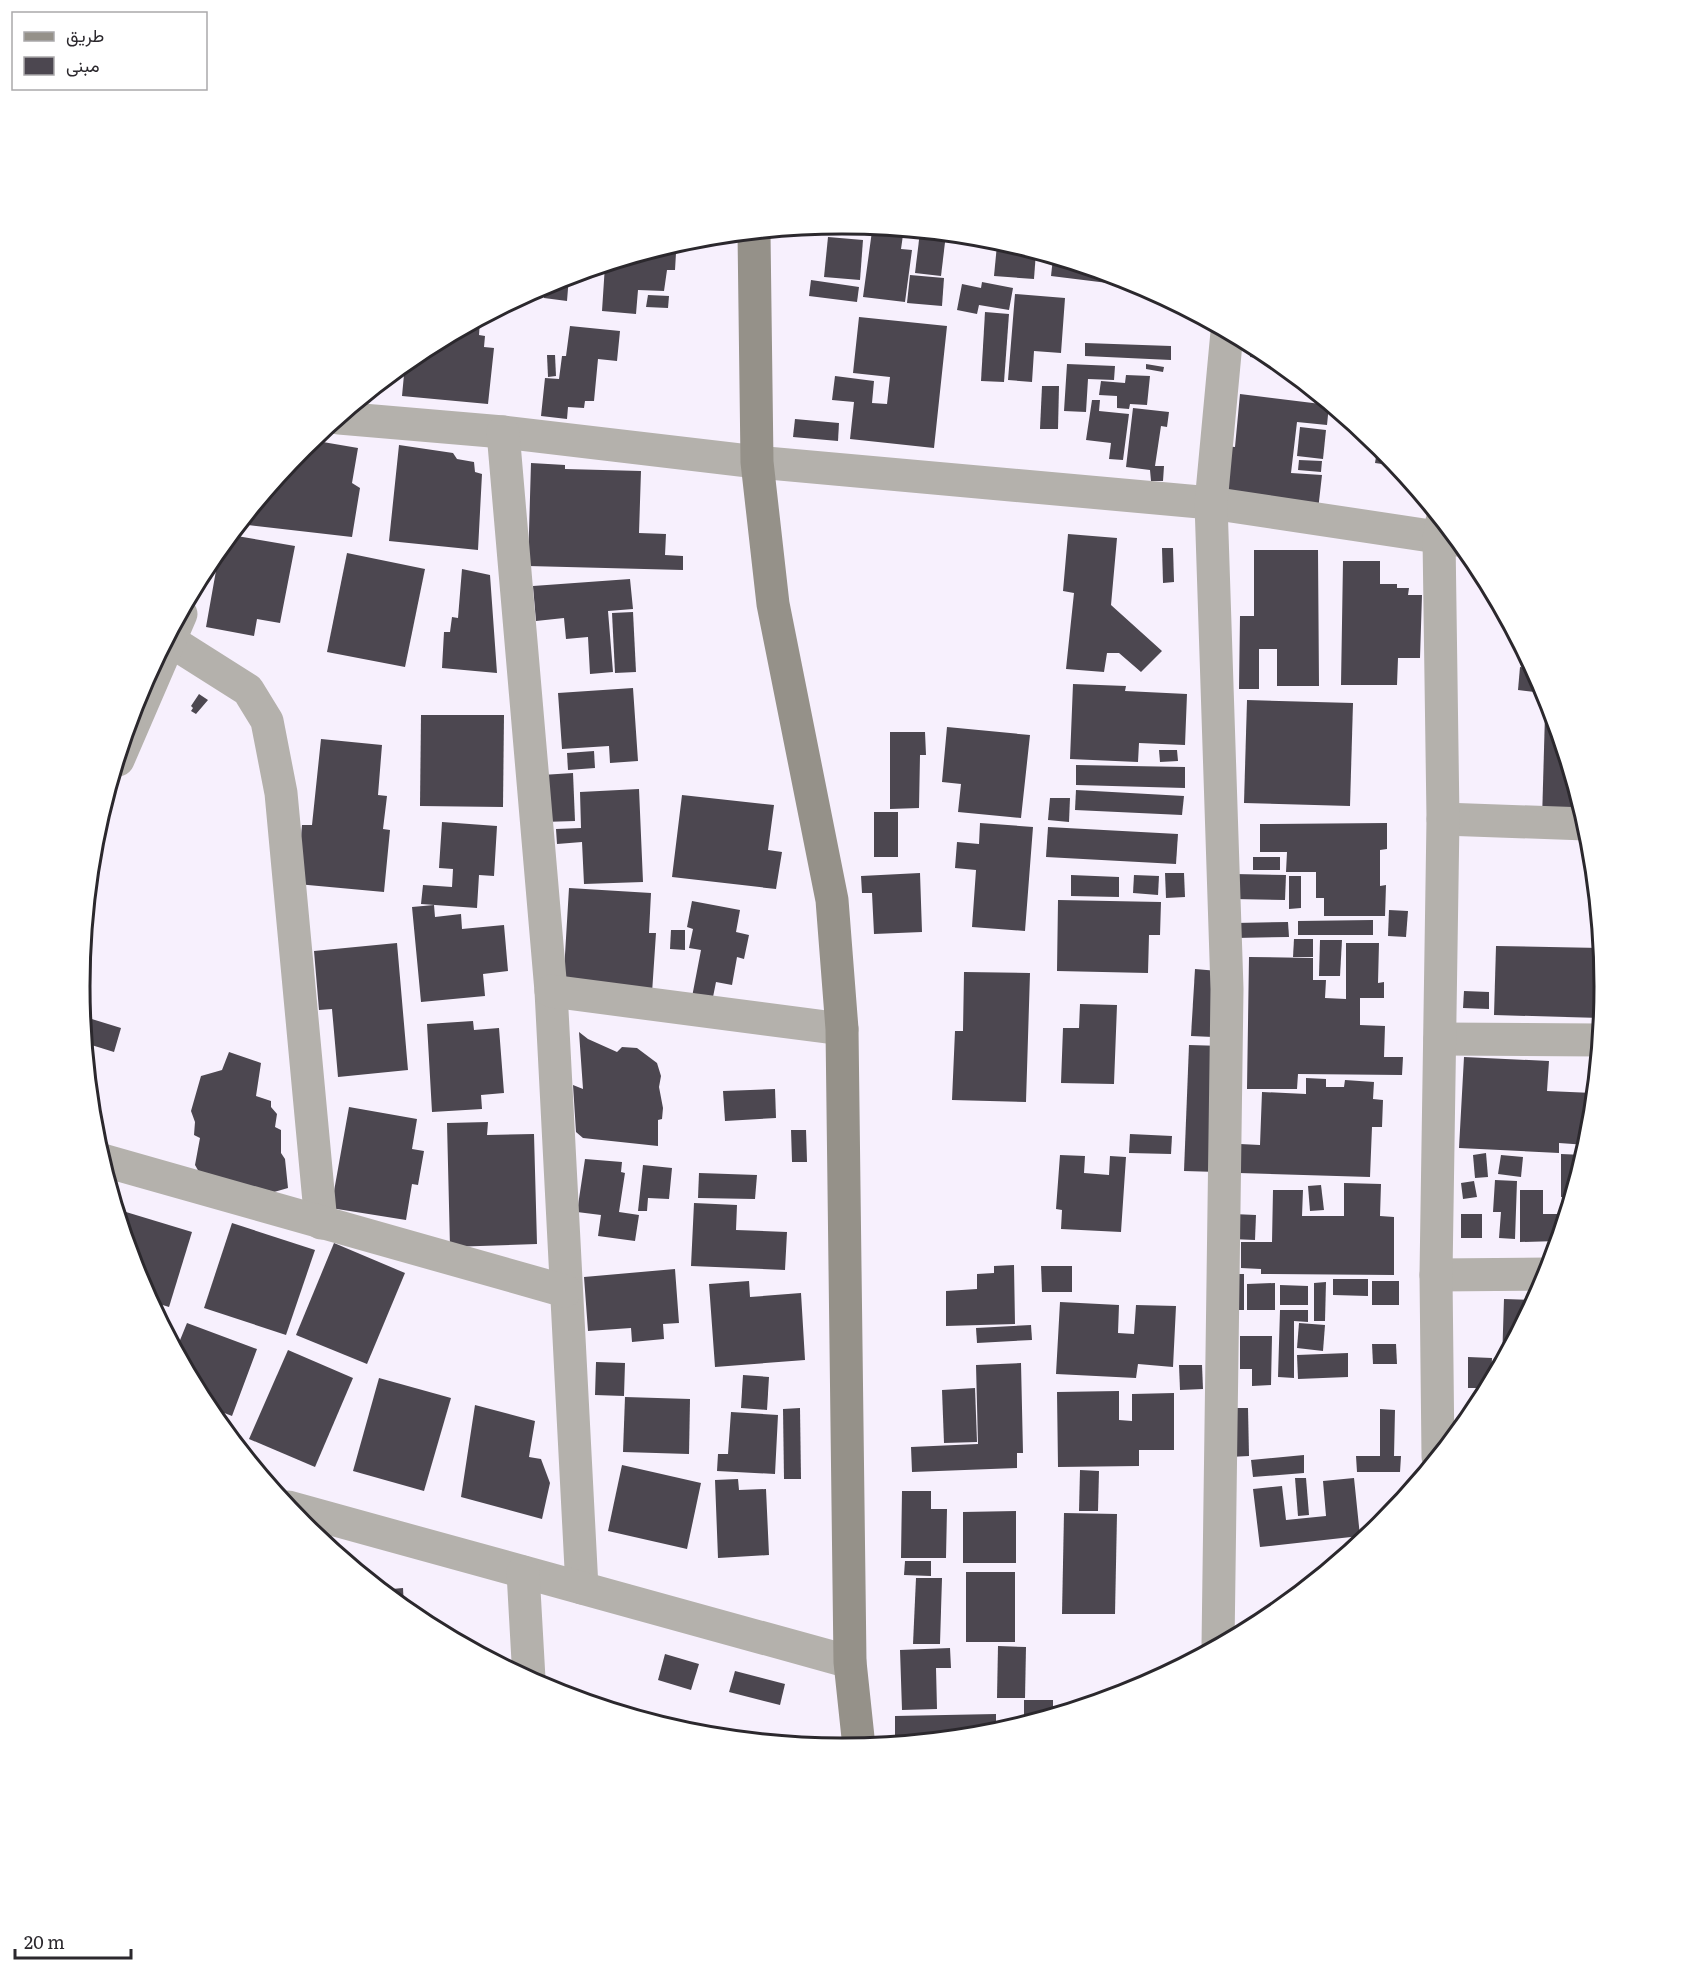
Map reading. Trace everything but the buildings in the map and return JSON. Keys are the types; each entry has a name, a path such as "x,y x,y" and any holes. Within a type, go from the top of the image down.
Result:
{"street":[{"path":"754,240 757,462 773,604 832,900 842,1029 850,1662 858,1738"},
{"path":"1218,1638 1227,989 1211,504 1226,340"},
{"path":"349,419 503,432 757,462 1211,504 1441,532"},
{"path":"503,432 551,991 582,1588"},
{"path":"1438,1445 1436,1275 1446,539"},
{"path":"180,631 248,690 267,721 281,793 321,1223"},
{"path":"1443,819 1576,824"},
{"path":"551,991 842,1029"},
{"path":"1440,1039 1592,1040"},
{"path":"111,1163 565,1290"},
{"path":"1436,1275 1537,1274"},
{"path":"304,1511 850,1662"},
{"path":"523,1572 528,1670"}]}
